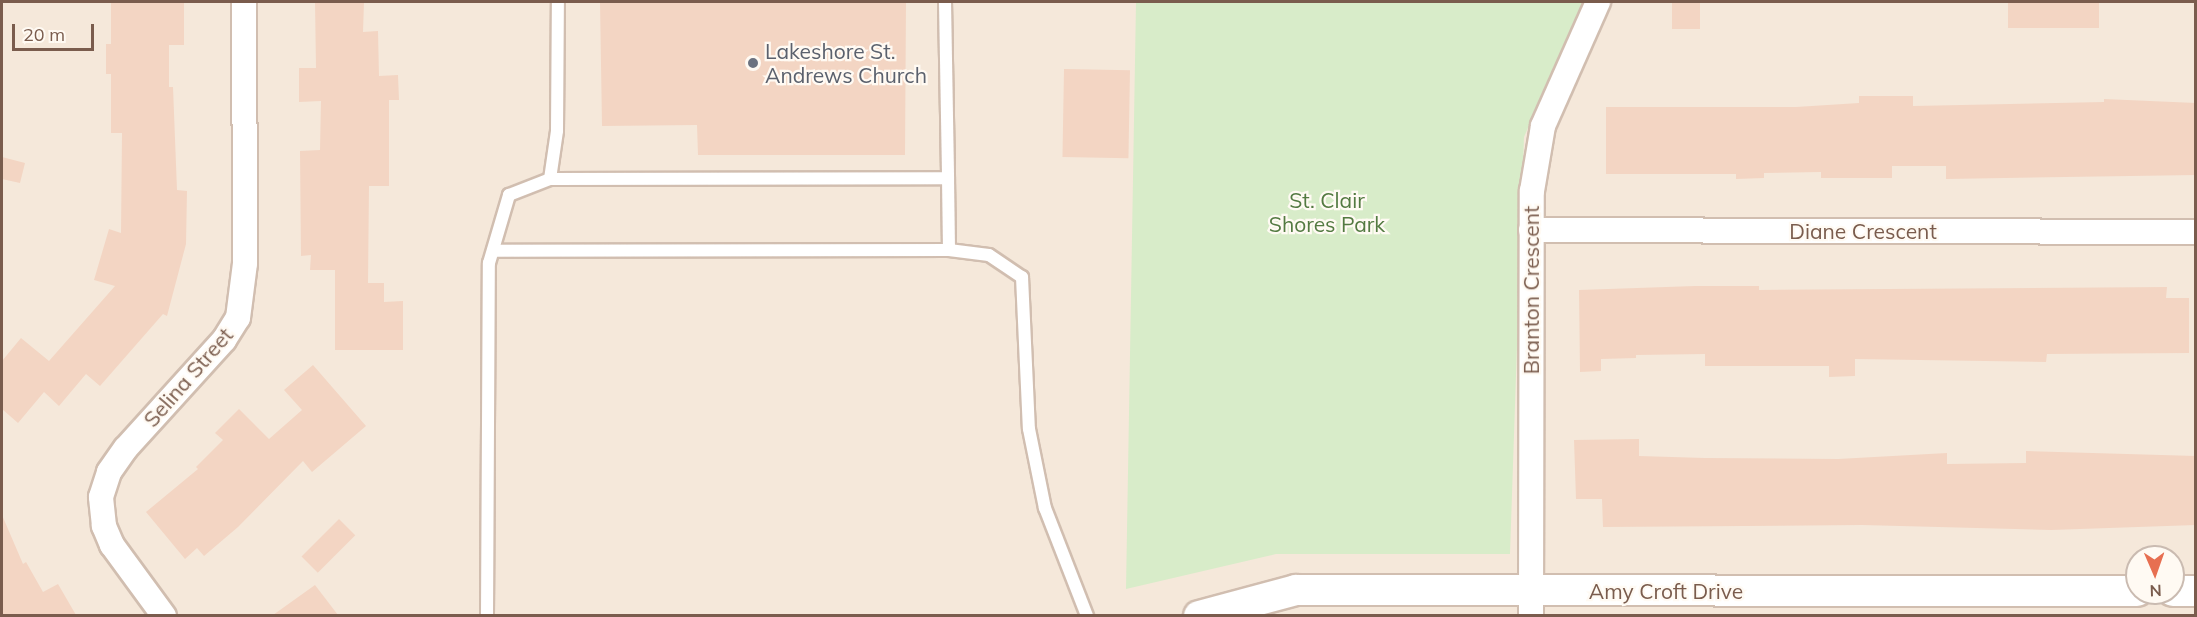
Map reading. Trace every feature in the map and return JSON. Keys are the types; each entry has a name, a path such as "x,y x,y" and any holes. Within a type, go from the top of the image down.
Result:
{"street":[{"name":"Selina Street","path":"164,615 112,545 104,526 101,497 109,471 126,448 224,340 238,318 245,263 244,2"},
{"name":"Branton Crescent","path":"1531,603 1532,191 1543,126 1598,2"},
{"name":"Diane Crescent","path":"1531,230 2196,232"},
{"name":"Amy Croft Drive","path":"1199,615 1296,590 1531,603 2125,591"}],"lane":[{"path":"550,179 557,131 558,2"},
{"path":"945,2 949,250"},
{"path":"487,615 489,263 508,195 550,179 948,178"},
{"path":"493,251 949,250 989,255 1022,277 1029,429 1045,508 1087,615"}],"shaded area":[{"path":"2,2 2195,2 2195,615 2,615"}],"green space":[{"name":"St. Clair Shores Park","path":"1136,2 1583,2 1524,137 1510,554 1276,554 1126,589"}],"building":[{"path":"111,2 184,2 184,45 169,45 169,87 173,87 177,190 187,191 186,244 167,316 163,314 100,386 86,374 59,406 44,392 18,423 2,409 2,361 21,338 49,361 115,286 94,280 109,229 121,233 122,133 111,133 111,74 106,74 106,44 111,44"},
{"path":"315,2 364,2 363,32 378,31 379,76 398,75 399,100 389,100 389,186 369,186 368,283 384,283 384,302 403,301 403,350 335,350 335,270 310,270 311,255 301,256 300,151 320,150 321,101 299,102 299,68 316,68"},
{"name":"Lakeshore St. Andrews Church","path":"600,2 906,2 905,155 698,155 697,125 602,126"},
{"path":"1672,2 1700,2 1700,29 1672,29"},
{"path":"2008,2 2099,2 2099,28 2008,28"},
{"path":"1064,69 1130,70 1128,158 1062,157"},
{"path":"1859,96 1913,96 1913,106 2104,102 2104,99 2196,103 2196,175 1946,179 1946,166 1892,166 1892,178 1821,178 1821,172 1764,173 1764,178 1736,179 1736,174 1606,174 1606,107 1796,107 1859,103"},
{"path":"2,157 25,163 20,183 2,179"},
{"path":"1759,286 1759,290 2167,287 2166,298 2189,298 2189,353 2047,354 2046,362 1855,359 1855,376 1829,377 1829,366 1705,366 1705,354 1636,355 1636,358 1601,359 1601,371 1580,372 1579,290"},
{"path":"313,365 366,426 312,472 303,461 238,527 204,556 197,548 185,559 146,512 198,469 196,467 223,440 215,433 239,409 269,439 302,410 284,390"},
{"path":"1639,439 1639,456 1838,459 1947,453 1947,464 2026,463 2026,451 2196,456 2196,525 2051,530 1862,525 1603,527 1602,499 1576,499 1574,440"},
{"path":"2,515 23,564 26,562 43,592 58,584 76,615 2,615"},
{"path":"339,519 355,535 318,573 302,556"},
{"path":"315,585 338,615 273,615"}],"place":[{"name":"Lakeshore St. Andrews Church","path":"753,63"}]}
